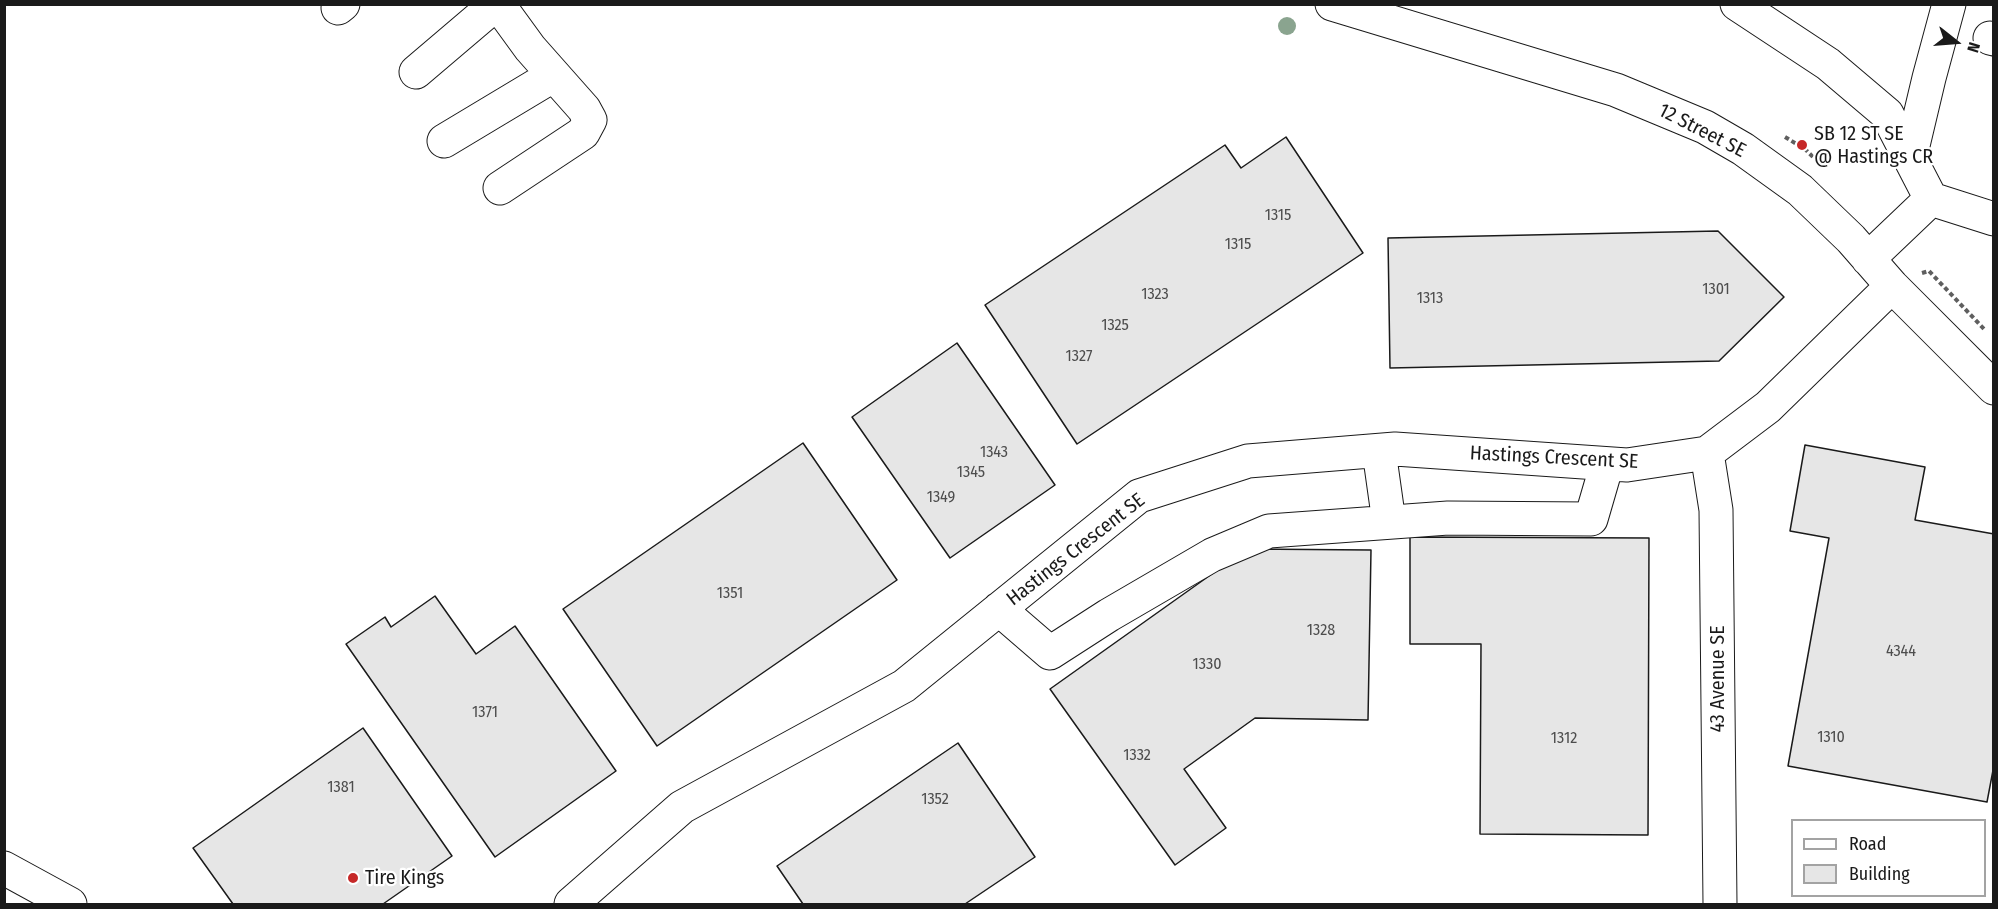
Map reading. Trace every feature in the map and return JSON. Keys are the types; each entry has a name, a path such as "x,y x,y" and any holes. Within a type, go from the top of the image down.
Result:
{"street":[{"name":"12 Street SE","path":"1332,4 1616,90 1705,128 1743,149 1800,190 1851,239 1892,286 1994,388"},
{"path":"1737,4 1828,64 1887,114 1931,199 1994,219"},
{"path":"1910,158 1949,4"},
{"path":"416,72 497,5 530,48 584,109 590,120 583,133 500,188"},
{"path":"444,141 554,75"},
{"path":"1868,259 1931,199"},
{"name":"Hastings Crescent SE","path":"571,904 682,807 904,686 1139,496 1248,461 1395,449 1627,465 1707,453 1768,407 1892,286"},
{"path":"1379,451 1389,522"},
{"name":"43 Avenue SE","path":"1707,453 1716,510 1720,904"},
{"path":"999,609 1050,653 1109,615 1212,555 1269,531 1448,518 1591,519 1607,464"},
{"path":"4,868 70,904"}],"building":[{"path":"1286,137 1363,253 1077,444 985,305 1225,145 1241,168"},
{"path":"1718,231 1784,297 1719,361 1390,368 1388,238"},
{"path":"957,343 1055,485 950,558 852,417"},
{"path":"803,443 897,580 657,746 563,609"},
{"path":"1805,445 1925,467 1915,520 1994,534 1994,765 1987,802 1788,766 1829,538 1790,531"},
{"path":"1410,537 1649,538 1648,835 1480,834 1481,644 1410,644"},
{"path":"1247,549 1371,550 1368,720 1255,718 1184,769 1226,828 1175,865 1050,689"},
{"path":"435,596 476,654 515,626 616,771 495,857 346,644 385,617 391,627"},
{"path":"363,728 452,856 383,904 233,904 193,848"},
{"path":"958,743 1035,857 965,904 803,904 777,866"}],"place":[{"name":"SB 12 ST SE @ Hastings CR","path":"1802,145"},
{"name":"Tire Kings","path":"353,878"}]}
